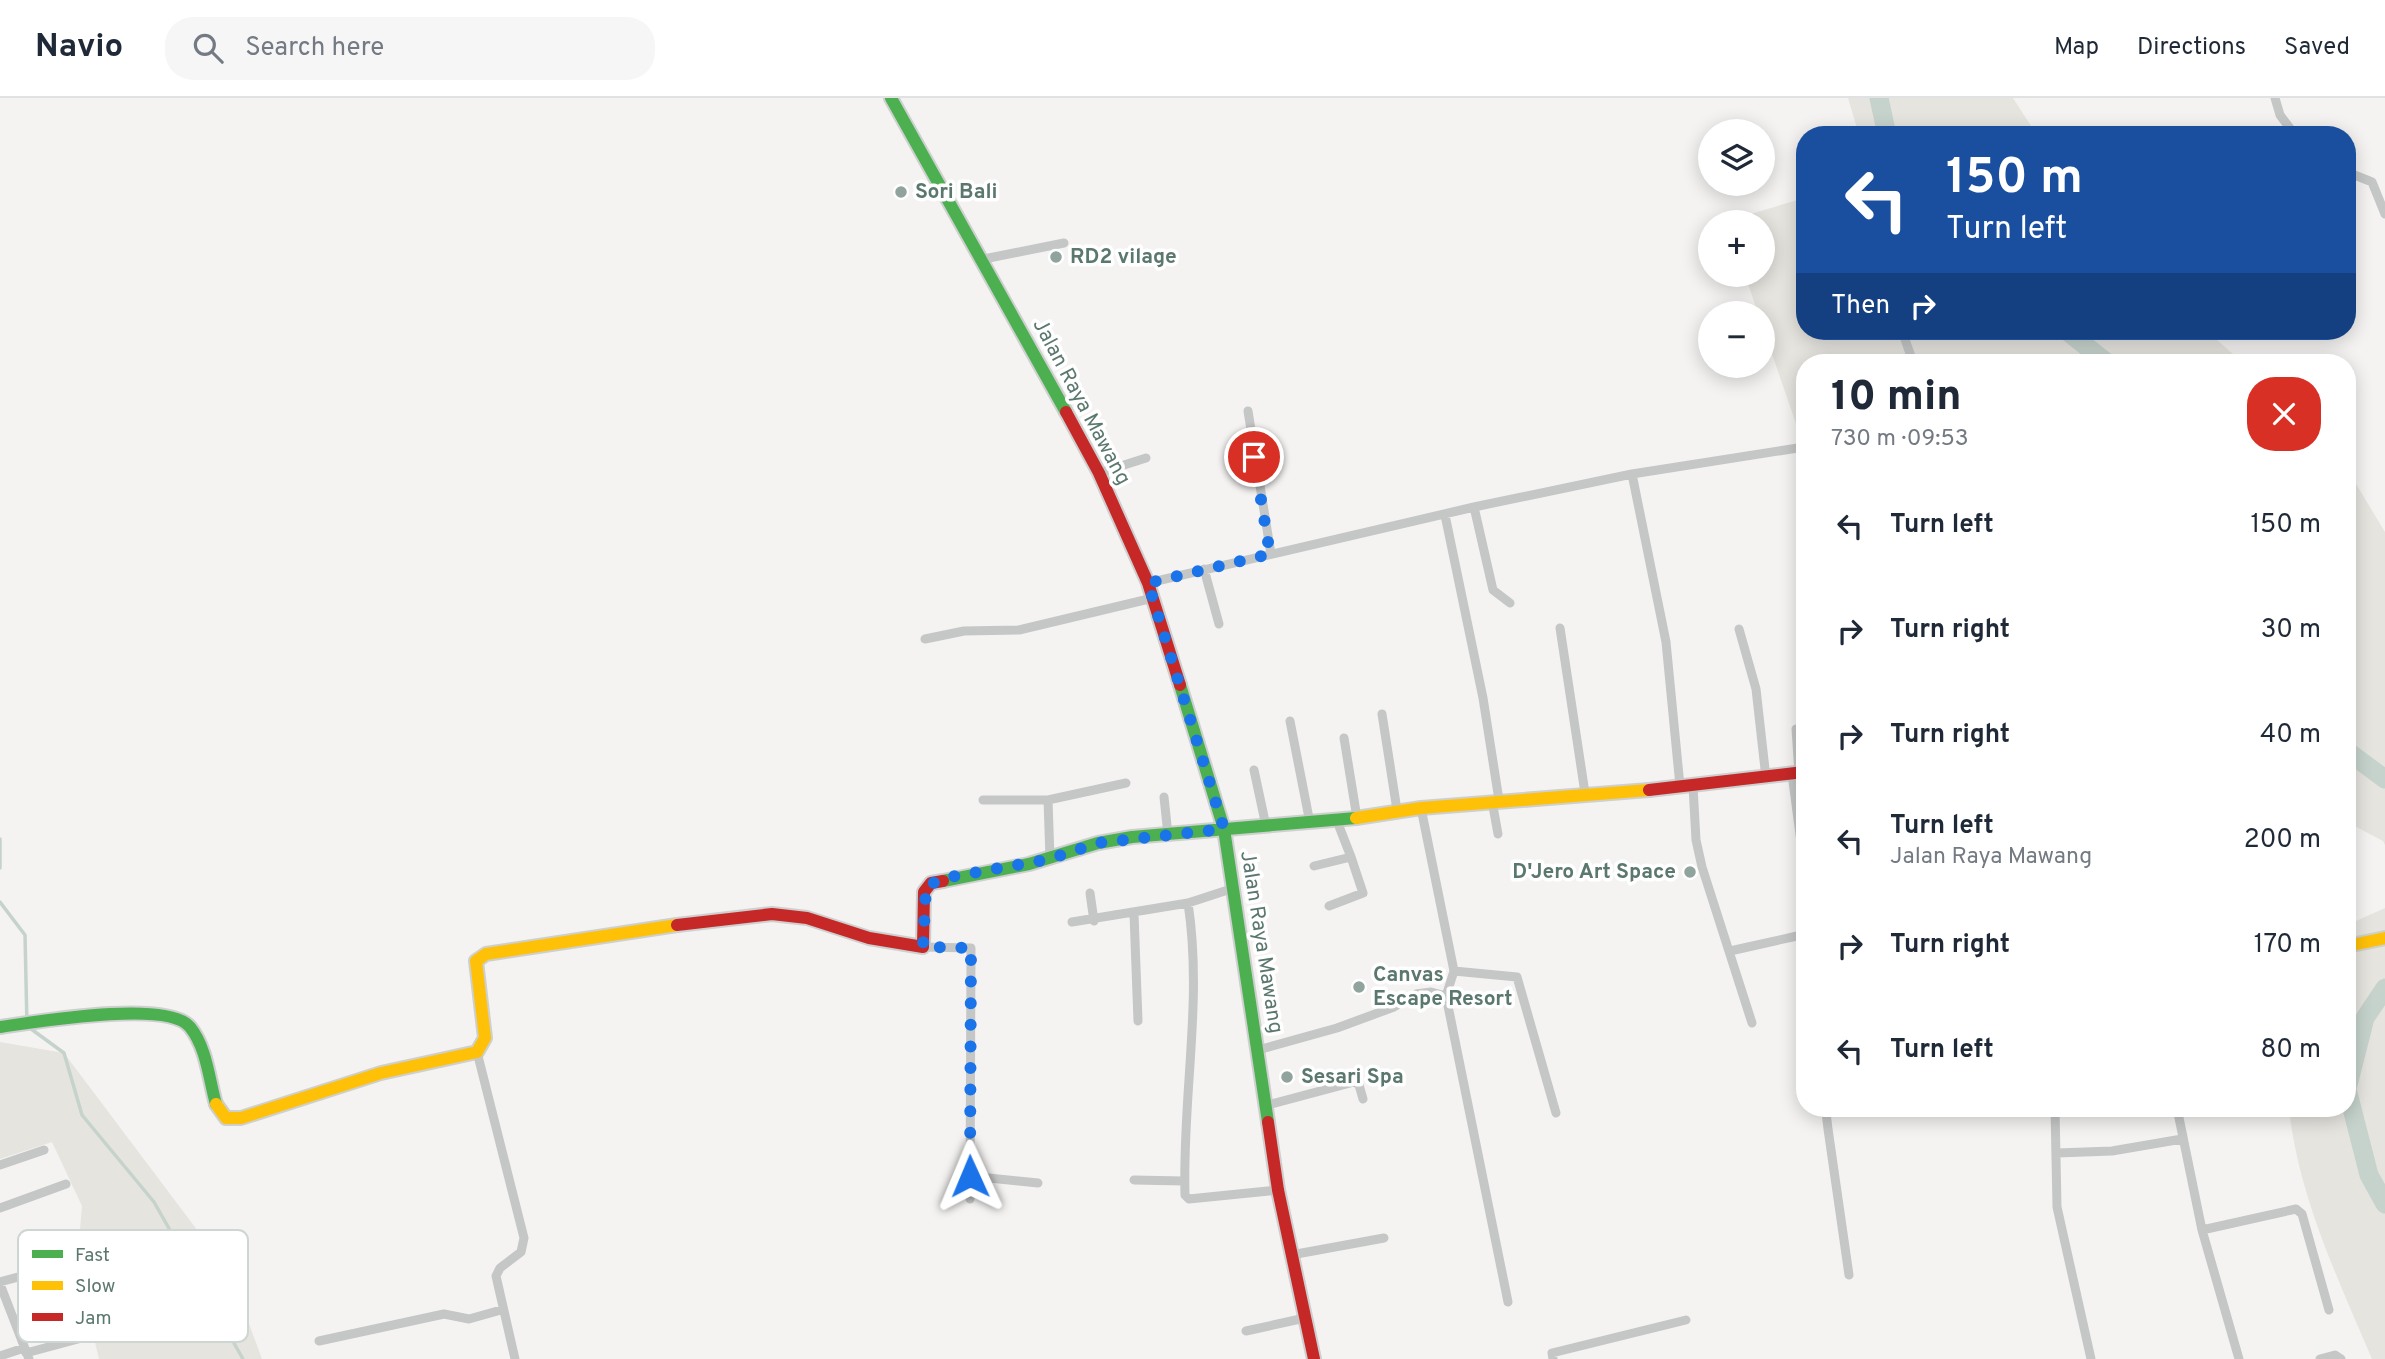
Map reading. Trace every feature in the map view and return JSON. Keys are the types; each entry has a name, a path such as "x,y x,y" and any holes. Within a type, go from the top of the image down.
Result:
{"street":[{"name":"Jalan Raya Mawang","path":"891,98 1098,473 1148,583 1224,829 1278,1190 1314,1359"},
{"path":"2275,98 2280,115 2288,126"},
{"path":"2356,176 2372,182 2385,214"},
{"path":"979,260 1065,243"},
{"path":"1248,411 1270,554"},
{"path":"1148,583 1474,507 1632,474 1796,448"},
{"path":"1098,473 1146,458"},
{"path":"1632,474 1665,642 1696,840 1702,867 1752,1023"},
{"path":"1474,507 1493,590 1510,603"},
{"path":"1445,515 1483,698 1498,834"},
{"path":"1204,569 1219,624"},
{"path":"925,639 964,632 1019,630 1153,598"},
{"path":"1560,628 1585,793"},
{"path":"1739,629 1756,689 1766,778"},
{"path":"1382,714 1397,810"},
{"path":"1290,721 1310,822"},
{"path":"1344,738 1357,818"},
{"path":"1254,770 1266,826"},
{"path":"923,947 925,892 932,883 1050,859 1098,843 1224,829 1337,821 1397,810 1496,800 1687,786 1796,773"},
{"path":"983,800 1048,800 1126,783"},
{"path":"1164,797 1168,835"},
{"path":"1048,800 1050,859"},
{"path":"1421,808 1454,971 1446,996 1508,1302"},
{"path":"1329,906 1363,893 1337,821"},
{"path":"1314,866 1350,857"},
{"path":"1072,922 1134,914 1188,903 1234,888"},
{"path":"1090,892 1094,920"},
{"path":"1188,903 1194,941 1194,1021 1185,1195 1189,1199 1278,1190"},
{"path":"515,1359 501,1310 497,1272 521,1252 524,1238 477,1052 485,1038 476,961 486,954 709,920 772,914 807,918 869,938 923,947 971,948 970,1199"},
{"path":"1134,914 1138,1021"},
{"path":"1730,951 1796,936"},
{"path":"2356,944 2385,938"},
{"path":"1454,971 1517,977 1556,1113"},
{"path":"1258,1050 1337,1028 1394,1007 1416,993 1431,992 1446,996"},
{"path":"0,1027 46,1020 143,1013 177,1016 188,1023 218,1111 226,1118 241,1118 381,1073 477,1052"},
{"path":"1265,1107 1354,1082 1359,1085 1363,1099"},
{"path":"1827,1117 1849,1275"},
{"path":"2055,1117 2057,1207 2091,1359"},
{"path":"2178,1117 2202,1230 2239,1359"},
{"path":"2057,1153 2112,1151 2182,1139"},
{"path":"0,1165 44,1150"},
{"path":"970,1176 1038,1183"},
{"path":"1134,1180 1184,1181"},
{"path":"0,1208 66,1184"},
{"path":"2202,1230 2296,1209 2302,1214 2329,1310"},
{"path":"1291,1255 1384,1238"},
{"path":"18,1278 0,1283 18,1330"},
{"path":"318,1340 444,1314 469,1319 501,1310"},
{"path":"1246,1331 1305,1318"},
{"path":"1553,1359 1552,1353 1686,1320"},
{"path":"0,1356 27,1353 67,1342"},
{"path":"2320,1359 2335,1355 2341,1359"}],"shaded area":[{"path":"1848,98 2013,98 2031,126 1856,126"},
{"path":"1796,200 1796,340 2217,340 2233,354 1796,354 1796,424 1775,363 1775,301 1754,301 1749,287 1775,287 1775,210 1764,210"},
{"path":"2356,484 2385,532 2385,845 2383,841 2356,827"},
{"path":"2385,908 2385,1359 2372,1359 2333,1267 2310,1205 2290,1117 2356,1117 2356,921"},
{"path":"0,1042 64,1053 197,1230 80,1230 82,1206 52,1142 0,1159"},
{"path":"248,1321 262,1359 99,1359 95,1342 248,1342"}],"waterway":[{"path":"1879,98 1885,126"},
{"path":"2078,340 2096,354"},
{"path":"2356,758 2385,779"},
{"path":"0,839 0,868"},
{"path":"0,902 25,935 27,1026 64,1053 82,1115 154,1202 170,1230"},
{"path":"2356,1054 2365,1018 2385,988"},
{"path":"2354,1117 2369,1175 2385,1204"},
{"path":"233,1342 243,1359"}],"traffic: fast":[{"path":"891,98 1066,412"},
{"path":"1180,685 1224,829 1268,1122"},
{"path":"943,881 1029,864 1098,843 1132,837 1356,818"},
{"path":"0,1027 70,1017 129,1013 156,1014 177,1019 190,1027 196,1035 207,1064 216,1104"}],"traffic: slow":[{"path":"1356,818 1421,808 1649,790"},
{"path":"216,1104 226,1118 241,1118 381,1073 477,1052 485,1038 476,961 486,954 677,925"},
{"path":"2356,944 2385,938"}],"traffic: jam":[{"path":"1066,412 1099,473 1148,583 1180,685"},
{"path":"1649,790 1796,773"},
{"path":"677,925 772,914 807,918 869,938 923,947 924,892 931,883 943,881"},
{"path":"1268,1122 1278,1190 1314,1359"}],"place":[{"name":"Sori Bali","path":"901,192"},
{"name":"RD2 vilage","path":"1056,257"},
{"name":"D'Jero Art Space","path":"1690,872"},
{"name":"Canvas Escape Resort","path":"1359,987"},
{"name":"Sesari Spa","path":"1287,1077"}],"route":[{"path":"970,1176 971,948 923,947 926,886 945,878 1050,859 1098,843 1132,837 1224,829 1148,583 1270,554 1254,457"}]}
